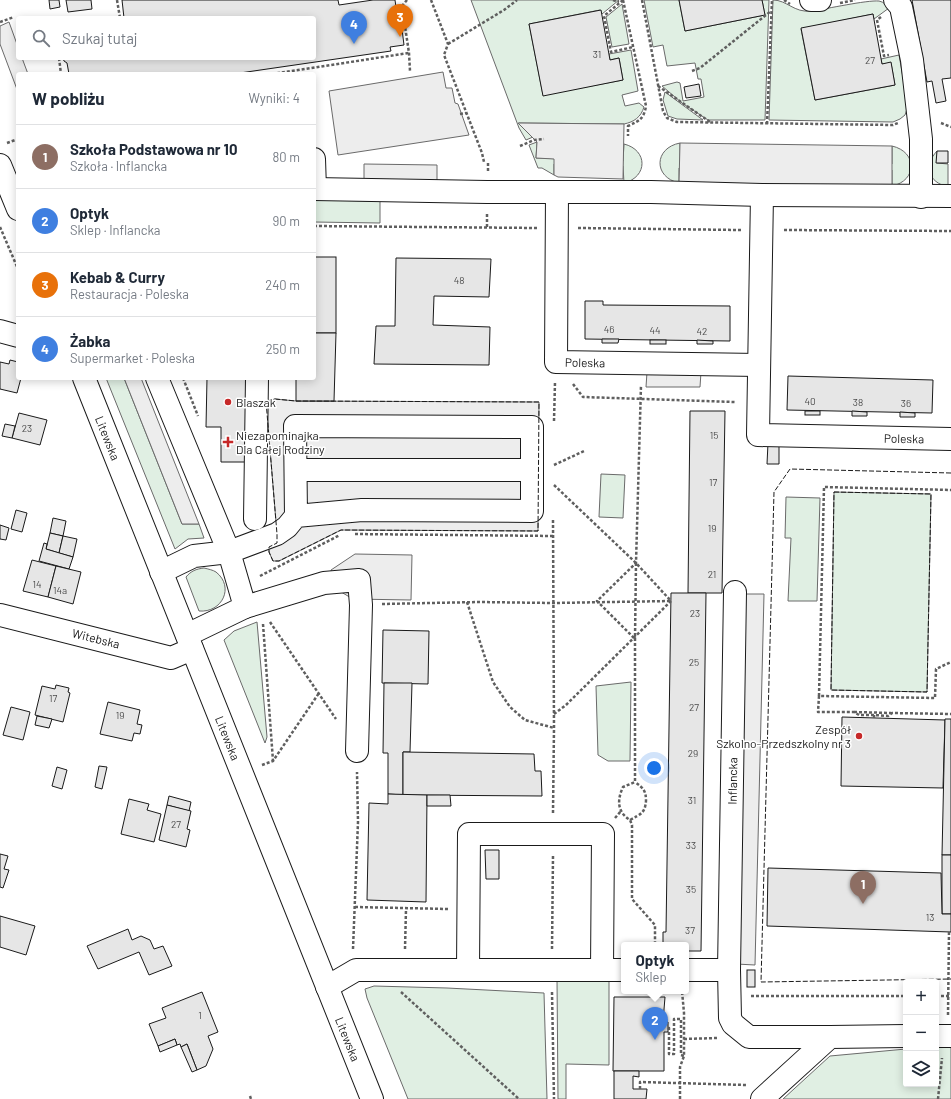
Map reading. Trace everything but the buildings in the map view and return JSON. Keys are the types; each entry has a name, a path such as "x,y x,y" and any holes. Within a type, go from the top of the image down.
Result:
{"street":[{"path":"811,0 820,0"},
{"path":"895,0 901,7 912,60 921,139 921,197"},
{"path":"0,165 16,200"},
{"path":"316,189 557,193 651,192 921,197 951,196"},
{"name":"Poleska","path":"557,193 556,362 759,365"},
{"name":"Poleska","path":"762,194 758,434 951,439"},
{"path":"0,331 16,335"},
{"name":"Litewska","path":"85,380 372,1099"},
{"path":"159,380 229,552 245,607"},
{"path":"255,519 257,380"},
{"path":"161,572 194,556 229,552 277,534 287,528 296,516 295,426 532,427 546,469 532,511 362,510 296,516"},
{"path":"296,470 546,469"},
{"name":"Witebska","path":"0,615 171,658 189,642 245,607 267,608 324,583 359,580 361,605"},
{"name":"Inflancka","path":"735,592 729,970 730,1018 733,1024 749,1037 830,1037"},
{"path":"357,751 361,605"},
{"path":"468,969 469,834 602,834 602,970"},
{"path":"327,986 356,970 621,970"},
{"path":"689,970 729,970"},
{"path":"756,1092 830,1037 903,1036"}],"path":[{"path":"117,0 120,16"},
{"path":"407,0 402,6 409,53 410,71"},
{"path":"431,0 448,44"},
{"path":"484,162 482,153 444,55 448,44 504,10 517,0"},
{"path":"613,0 619,2"},
{"path":"628,136 628,126 638,122 646,106 623,0 604,16 611,52 633,47"},
{"path":"642,0 663,111 667,118 677,122 710,123 893,124"},
{"path":"767,124 772,0"},
{"path":"692,71 700,68 771,11"},
{"path":"0,22 14,17"},
{"path":"285,72 409,53"},
{"path":"59,60 61,72"},
{"path":"658,85 710,123"},
{"path":"460,114 466,113"},
{"path":"520,146 534,140 544,138"},
{"path":"7,143 16,140"},
{"path":"316,226 951,231"},
{"path":"0,227 16,264"},
{"path":"554,426 556,362"},
{"path":"583,397 735,402"},
{"path":"635,782 635,639 640,399"},
{"path":"546,469 584,451"},
{"path":"546,469 553,458"},
{"path":"552,491 552,484 636,564 671,601"},
{"path":"951,490 824,487 818,712 951,714"},
{"path":"552,513 554,714 552,971 554,1099"},
{"path":"260,576 342,534"},
{"path":"350,534 553,536"},
{"path":"597,601 636,564"},
{"path":"361,605 467,602 553,603 597,601 671,601"},
{"path":"597,601 635,639"},
{"path":"554,714 566,705 635,639 671,601"},
{"path":"467,602 493,682 510,707 525,720 554,728"},
{"path":"267,608 319,693 357,751 358,822 353,958 356,970"},
{"path":"267,608 262,626 273,760"},
{"path":"819,696 935,698 936,669 951,662"},
{"path":"242,774 273,760 319,693"},
{"path":"854,712 859,715 874,717 888,716 892,713"},
{"path":"635,782 623,788 619,796 619,806 623,816 630,820 632,825 632,899 655,925 655,942"},
{"path":"630,820 641,814 646,808 646,794 643,788 635,782"},
{"path":"355,907 468,909"},
{"path":"406,909 396,969 388,981 519,1099"},
{"path":"938,1099 947,996 949,932"},
{"path":"602,944 621,944"},
{"path":"680,1099 680,1067 684,1056 682,994"},
{"path":"729,996 903,996"},
{"path":"939,996 951,996"},
{"path":"668,1028 669,1054 674,1054 674,1019 681,1019 681,1055 684,1056"},
{"path":"640,1089 640,1082 680,1082 756,1092"}],"green space":[{"path":"471,0 619,0 602,14 600,10 529,24 543,95 623,80 619,58 610,60 609,54 631,50 638,91 622,95 625,106 639,103 644,107 641,114 631,122 624,124 519,123 533,137 526,140 519,128"},
{"path":"644,0 679,0 685,31 765,15 762,0 769,0 765,120 708,120 682,103 662,86 677,82 680,83 683,101 704,97 701,79 698,79 695,63 667,66 663,45 653,47"},
{"path":"773,0 805,11 873,1 879,1 885,4 889,8 874,19 873,14 801,29 815,100 895,85 891,63 882,64 881,59 899,55 908,106 905,115 893,122 769,120"},
{"path":"622,4 629,44 612,47 606,17"},
{"path":"665,92 703,120 677,119 668,116 663,100"},
{"path":"537,142 536,158 623,161 624,144 632,147 638,152 641,157 641,170 632,180 624,183 623,166 554,164 554,175 542,168 538,168 529,145"},
{"path":"680,143 680,162 892,164 892,146 900,149 906,154 910,160 911,166 910,173 906,178 900,183 892,186 892,170 679,168 679,183 671,180 665,175 661,169 660,163 661,156 665,151 671,146"},
{"path":"937,151 937,163 948,164 948,187 941,185 932,177 930,173 930,162"},
{"path":"316,200 380,201 380,223 316,222"},
{"path":"107,380 125,380 182,524 199,524 204,538 188,539 175,549"},
{"path":"601,474 625,475 623,518 599,517"},
{"path":"834,492 931,494 927,692 831,690"},
{"path":"786,497 820,498 817,601 788,601 791,538 785,538"},
{"path":"204,568 215,571 222,578 225,585 225,591 223,598 214,608 207,611 199,611 186,577 194,571"},
{"path":"257,622 267,737 265,743 224,640 234,631"},
{"path":"631,682 630,761 608,761 598,755 596,686"},
{"path":"557,979 609,980 609,1065 566,1064 566,1099 558,1099"},
{"path":"374,986 544,993 547,1099 408,1099 367,998 365,989"},
{"path":"939,1046 951,1046 951,1099 783,1099 830,1056 903,1049 903,1087 939,1087"}],"shaded area":[{"path":"9,22 16,41 16,60 23,60 27,72 16,72 16,87 0,44 0,26"},
{"path":"443,72 446,88 452,88 455,103 458,104 469,135 338,155 329,91"},
{"path":"518,123 624,124 623,179 558,177 554,175 554,159 536,158 537,142"},
{"path":"680,143 892,146 892,186 679,183"},
{"path":"364,164 437,165 437,181 364,180"},
{"path":"647,372 701,372 700,387 646,387"},
{"path":"125,380 142,380 199,524 182,524"},
{"path":"275,399 296,401 539,402 538,531 341,530 279,561 273,561 269,552 269,547 277,534 266,401"},
{"path":"355,554 412,555 411,600 353,599 336,589 331,570"},
{"path":"741,594 764,594 755,965 736,964"}],"fence":[{"path":"275,399 296,401 539,402 538,531 341,530 279,561 273,561 269,552 269,547 277,543 277,534 266,401 275,399"},
{"path":"951,473 790,469 774,492 761,982 951,979"},
{"path":"834,492 931,494 927,692 831,690 834,492"}],"place":[{"name":"Kebab & Curry","path":"400,37"},
{"name":"Żabka","path":"354,44"},
{"name":"Blaszak","path":"228,402"},
{"name":"Niezapominajka Dla Całej Rodziny","path":"228,442"},
{"name":"Zespół Szkolno-Przedszkolny nr 3","path":"859,736"},
{"name":"Szkoła Podstawowa nr 10","path":"863,904"},
{"name":"Optyk","path":"655,1040"}]}
